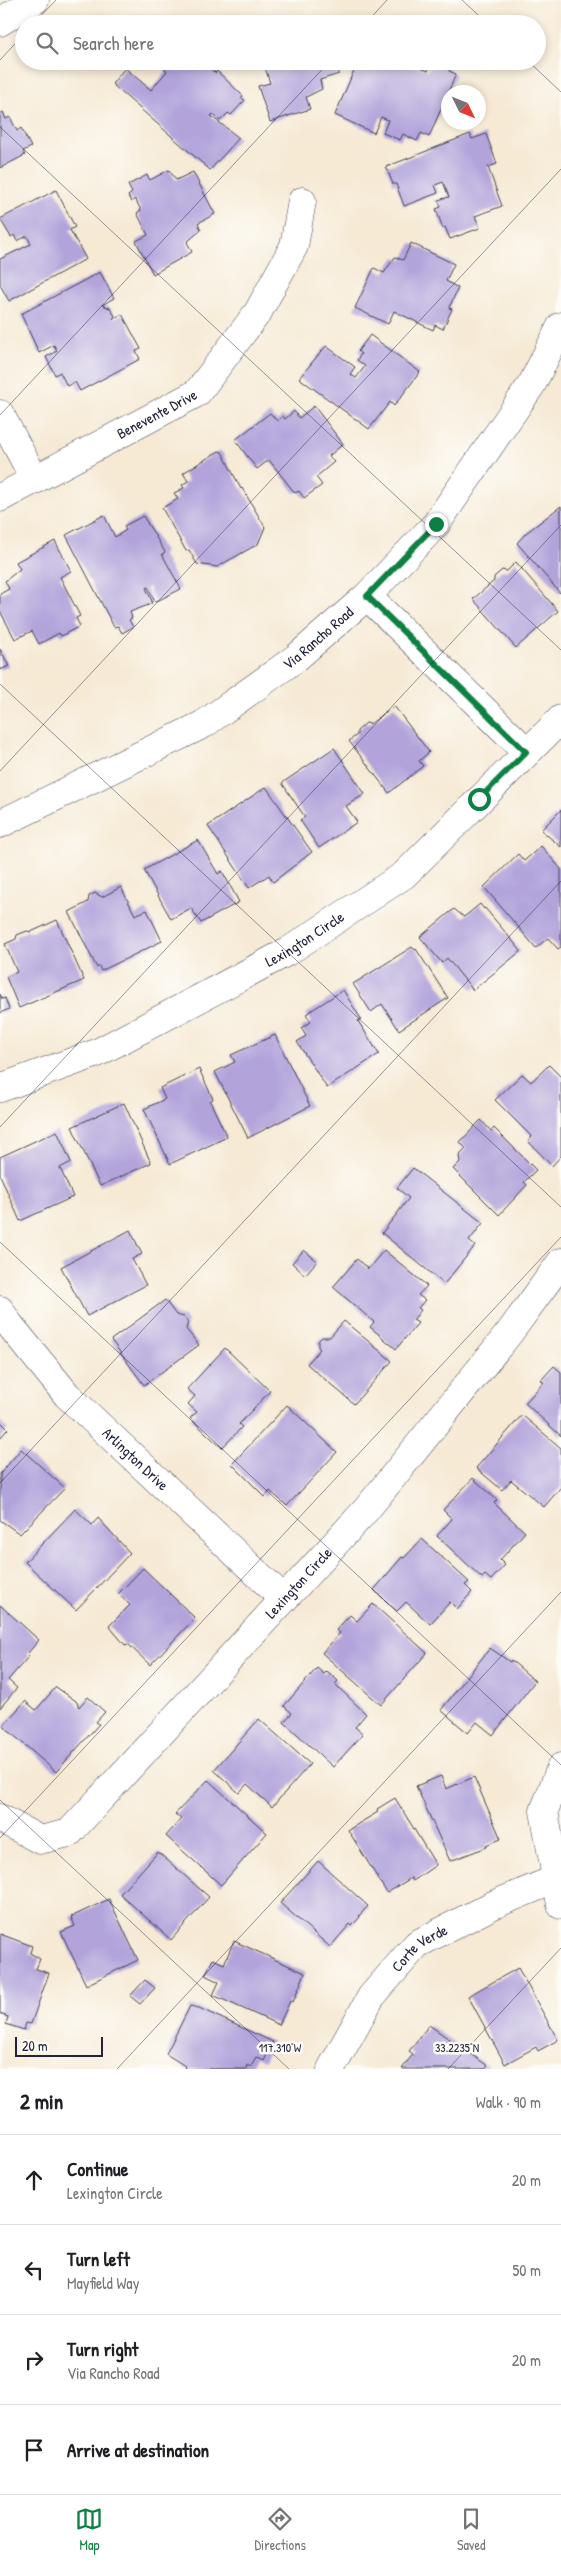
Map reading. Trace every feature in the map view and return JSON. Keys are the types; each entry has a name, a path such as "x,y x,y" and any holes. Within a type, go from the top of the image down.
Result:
{"street":[{"path":"0,22 35,0"},
{"name":"Benevente Drive","path":"0,498 197,393 258,312 294,246 302,201"},
{"name":"Via Rancho Road","path":"0,824 204,724 296,658 367,596 436,524 532,384 561,326"},
{"path":"0,414 35,480"},
{"path":"367,596 526,752"},
{"name":"Lexington Circle","path":"0,1088 97,1054 287,952 404,875 561,719"},
{"name":"Lexington Circle","path":"0,1818 40,1840 69,1833 372,1503 510,1332 561,1262"},
{"name":"Arlington Drive","path":"0,1310 8,1324 66,1395 284,1599"},
{"path":"559,1892 544,1812 561,1767"},
{"name":"Corte Verde","path":"331,2069 371,1997 417,1944 493,1904 559,1892"}],"building":[{"path":"123,70 127,70 151,90 166,70 212,70 215,73 217,71 245,100 231,115 228,113 220,121 213,114 211,116 239,138 210,170 112,84"},
{"path":"266,70 338,70 339,74 320,80 322,89 306,97 310,109 270,122 258,86 270,83"},
{"path":"354,70 449,70 456,74 451,85 441,85 441,109 429,137 421,133 417,141 403,134 400,140 383,133 388,120 381,117 374,133 335,115"},
{"path":"3,112 6,119 10,117 17,131 21,128 31,147 23,151 25,155 0,168 0,114"},
{"path":"470,134 472,139 486,134 497,164 488,167 502,206 475,216 480,228 450,239 445,227 443,229 436,209 441,207 438,200 449,197 443,182 435,185 438,193 404,206 396,184 393,184 386,167"},
{"path":"169,170 176,180 193,172 215,214 198,223 201,230 187,242 192,252 153,274 136,241 148,235 137,213 141,210 135,199 131,202 128,196 132,193 128,185 147,175 150,180"},
{"path":"56,190 75,227 70,230 86,259 9,301 0,285 0,259 31,244 27,236 17,241 14,235 11,237 0,219"},
{"path":"411,243 454,264 446,281 458,288 449,308 452,309 443,329 435,325 433,330 394,311 388,324 355,308 374,268 384,273 395,257 403,260"},
{"path":"100,272 114,298 102,305 110,308 115,316 113,319 122,314 141,349 136,351 140,359 80,391 75,382 67,386 60,372 55,375 46,357 57,351 54,345 39,353 21,314"},
{"path":"370,335 420,372 394,406 390,402 369,429 299,378 326,346 355,367 350,374 356,378 365,366 357,360 361,354 358,351"},
{"path":"314,406 343,444 329,456 334,462 316,477 322,485 304,498 299,491 295,493 269,460 257,469 235,440 270,413 277,421 283,416 285,419 294,411 299,418"},
{"path":"219,451 222,452 241,489 265,527 258,544 217,567 197,564 189,550 186,551 162,508 178,499 174,493 184,488 182,485 188,481 183,473"},
{"path":"561,506 560,593 517,543 526,533"},
{"path":"104,515 115,537 126,530 124,526 143,516 165,552 162,554 181,589 155,602 148,587 146,588 152,601 151,604 130,612 132,618 129,620 133,627 122,633 118,626 114,627 66,535"},
{"path":"55,541 71,571 60,577 80,616 76,618 80,626 61,636 59,633 39,644 32,631 15,639 0,611 0,594 9,589 5,581 20,569 16,562"},
{"path":"516,562 558,611 516,648 473,599 494,581 494,577 502,570 507,571"},
{"path":"0,649 9,666 0,670"},
{"path":"394,706 429,752 419,761 423,766 389,793 349,741 357,735 357,731 366,723 370,724"},
{"path":"334,748 365,794 346,806 357,822 319,848 300,820 305,817 282,783"},
{"path":"266,787 312,852 273,882 269,875 249,888 208,826"},
{"path":"561,810 561,847 541,830"},
{"path":"198,840 218,874 222,871 239,902 201,923 191,908 171,919 144,870"},
{"path":"541,846 561,869 561,947 558,949 548,938 536,948 484,887 518,854 524,861"},
{"path":"121,887 135,915 147,910 162,941 101,971 99,966 97,968 69,912 88,902 89,896 95,893 102,897"},
{"path":"480,904 521,951 473,990 447,958 442,963 420,937 454,909 464,917"},
{"path":"57,920 84,980 19,1008 6,977 17,972 5,944 16,939 17,935 27,931 31,932"},
{"path":"412,947 416,949 448,998 399,1030 382,1004 371,1012 353,984"},
{"path":"343,990 361,1019 358,1021 379,1054 327,1088 297,1042 306,1036 301,1028 311,1022 306,1014"},
{"path":"0,994 2,999 5,998 9,1009 0,1013"},
{"path":"275,1035 310,1106 248,1138 215,1072 235,1062 231,1055"},
{"path":"549,1065 561,1077 561,1156 552,1166 528,1141 532,1137 495,1100 522,1074 531,1082"},
{"path":"199,1069 213,1099 210,1101 227,1137 170,1164 144,1109 165,1099 160,1088"},
{"path":"124,1103 151,1163 100,1186 72,1127"},
{"path":"481,1120 491,1131 494,1128 536,1170 524,1182 527,1185 499,1215 453,1169 460,1162 459,1156 466,1149 460,1142"},
{"path":"57,1131 71,1162 60,1168 73,1197 20,1221 0,1175 0,1157"},
{"path":"413,1168 483,1223 469,1241 475,1246 444,1284 382,1233 409,1198 397,1188"},
{"path":"130,1230 142,1254 132,1259 146,1285 87,1316 61,1267"},
{"path":"304,1250 317,1261 305,1275 292,1263"},
{"path":"384,1250 427,1286 418,1295 425,1300 418,1308 421,1310 413,1320 418,1323 396,1349 370,1327 374,1322 333,1287 357,1259 368,1269"},
{"path":"165,1300 176,1315 184,1317 188,1322 186,1329 199,1345 144,1385 111,1340"},
{"path":"344,1321 392,1361 354,1404 307,1364 320,1349 318,1341 322,1337 330,1337"},
{"path":"225,1348 270,1391 239,1424 242,1427 222,1448 190,1418 197,1412 188,1404 195,1396 187,1389"},
{"path":"554,1366 561,1372 561,1436 525,1403 544,1382 541,1380"},
{"path":"287,1405 337,1452 287,1506 270,1491 265,1497 232,1464"},
{"path":"522,1415 561,1448 561,1487 544,1507 511,1480 502,1490 476,1468"},
{"path":"0,1421 8,1429 0,1438"},
{"path":"21,1449 65,1488 20,1534 0,1520 0,1474"},
{"path":"473,1478 497,1500 494,1503 525,1532 500,1560 505,1565 491,1580 485,1575 482,1578 437,1536 452,1519 443,1510"},
{"path":"75,1509 92,1525 98,1518 130,1553 76,1610 25,1562"},
{"path":"422,1539 469,1582 465,1585 472,1592 457,1609 450,1602 430,1624 406,1602 397,1611 374,1590 402,1557 404,1558"},
{"path":"143,1568 195,1618 150,1665 128,1644 125,1645 109,1626 130,1605 118,1594"},
{"path":"373,1604 427,1653 381,1705 322,1653 340,1633 336,1630 350,1615 357,1621"},
{"path":"0,1605 39,1640 27,1654 29,1656 8,1680 17,1688 0,1708"},
{"path":"490,1648 510,1662 511,1660 535,1681 493,1735 477,1722 468,1733 441,1710"},
{"path":"317,1668 324,1674 327,1671 338,1681 335,1684 366,1714 355,1727 363,1734 333,1767 284,1722 292,1713 284,1706"},
{"path":"56,1687 76,1701 79,1707 88,1697 105,1712 96,1722 99,1724 56,1772 3,1726 25,1701 36,1710"},
{"path":"259,1719 310,1764 272,1807 247,1784 239,1793 214,1770"},
{"path":"441,1776 446,1789 474,1777 501,1839 486,1845 487,1847 450,1861 416,1786"},
{"path":"208,1780 267,1833 221,1885 166,1836 181,1819 175,1814"},
{"path":"395,1798 436,1865 413,1881 411,1878 387,1893 348,1830 378,1812 377,1809"},
{"path":"158,1852 209,1897 171,1940 120,1894"},
{"path":"318,1861 368,1906 352,1926 350,1924 330,1947 280,1903"},
{"path":"109,1899 138,1960 86,1985 61,1932 75,1926 71,1917"},
{"path":"0,1934 32,1946 30,1953 40,1959 36,1969 49,1973 31,2024 26,2023 24,2030 6,2024 8,2017 0,2014"},
{"path":"234,1941 305,1973 293,2002 290,2001 279,2025 213,1995 219,1982 205,1975 213,1959 224,1964"},
{"path":"518,1968 558,2040 538,2051 536,2047 505,2064 468,1996"},
{"path":"145,1980 155,1988 140,2004 130,1996"},
{"path":"190,2006 199,2008 273,2042 264,2061 256,2057 251,2067 247,2065 246,2069 184,2069 185,2066 166,2054"},
{"path":"429,2025 488,2066 485,2069 402,2069 413,2054 409,2051"}],"route":[{"path":"436,524 367,596 526,752 479,799"}]}
